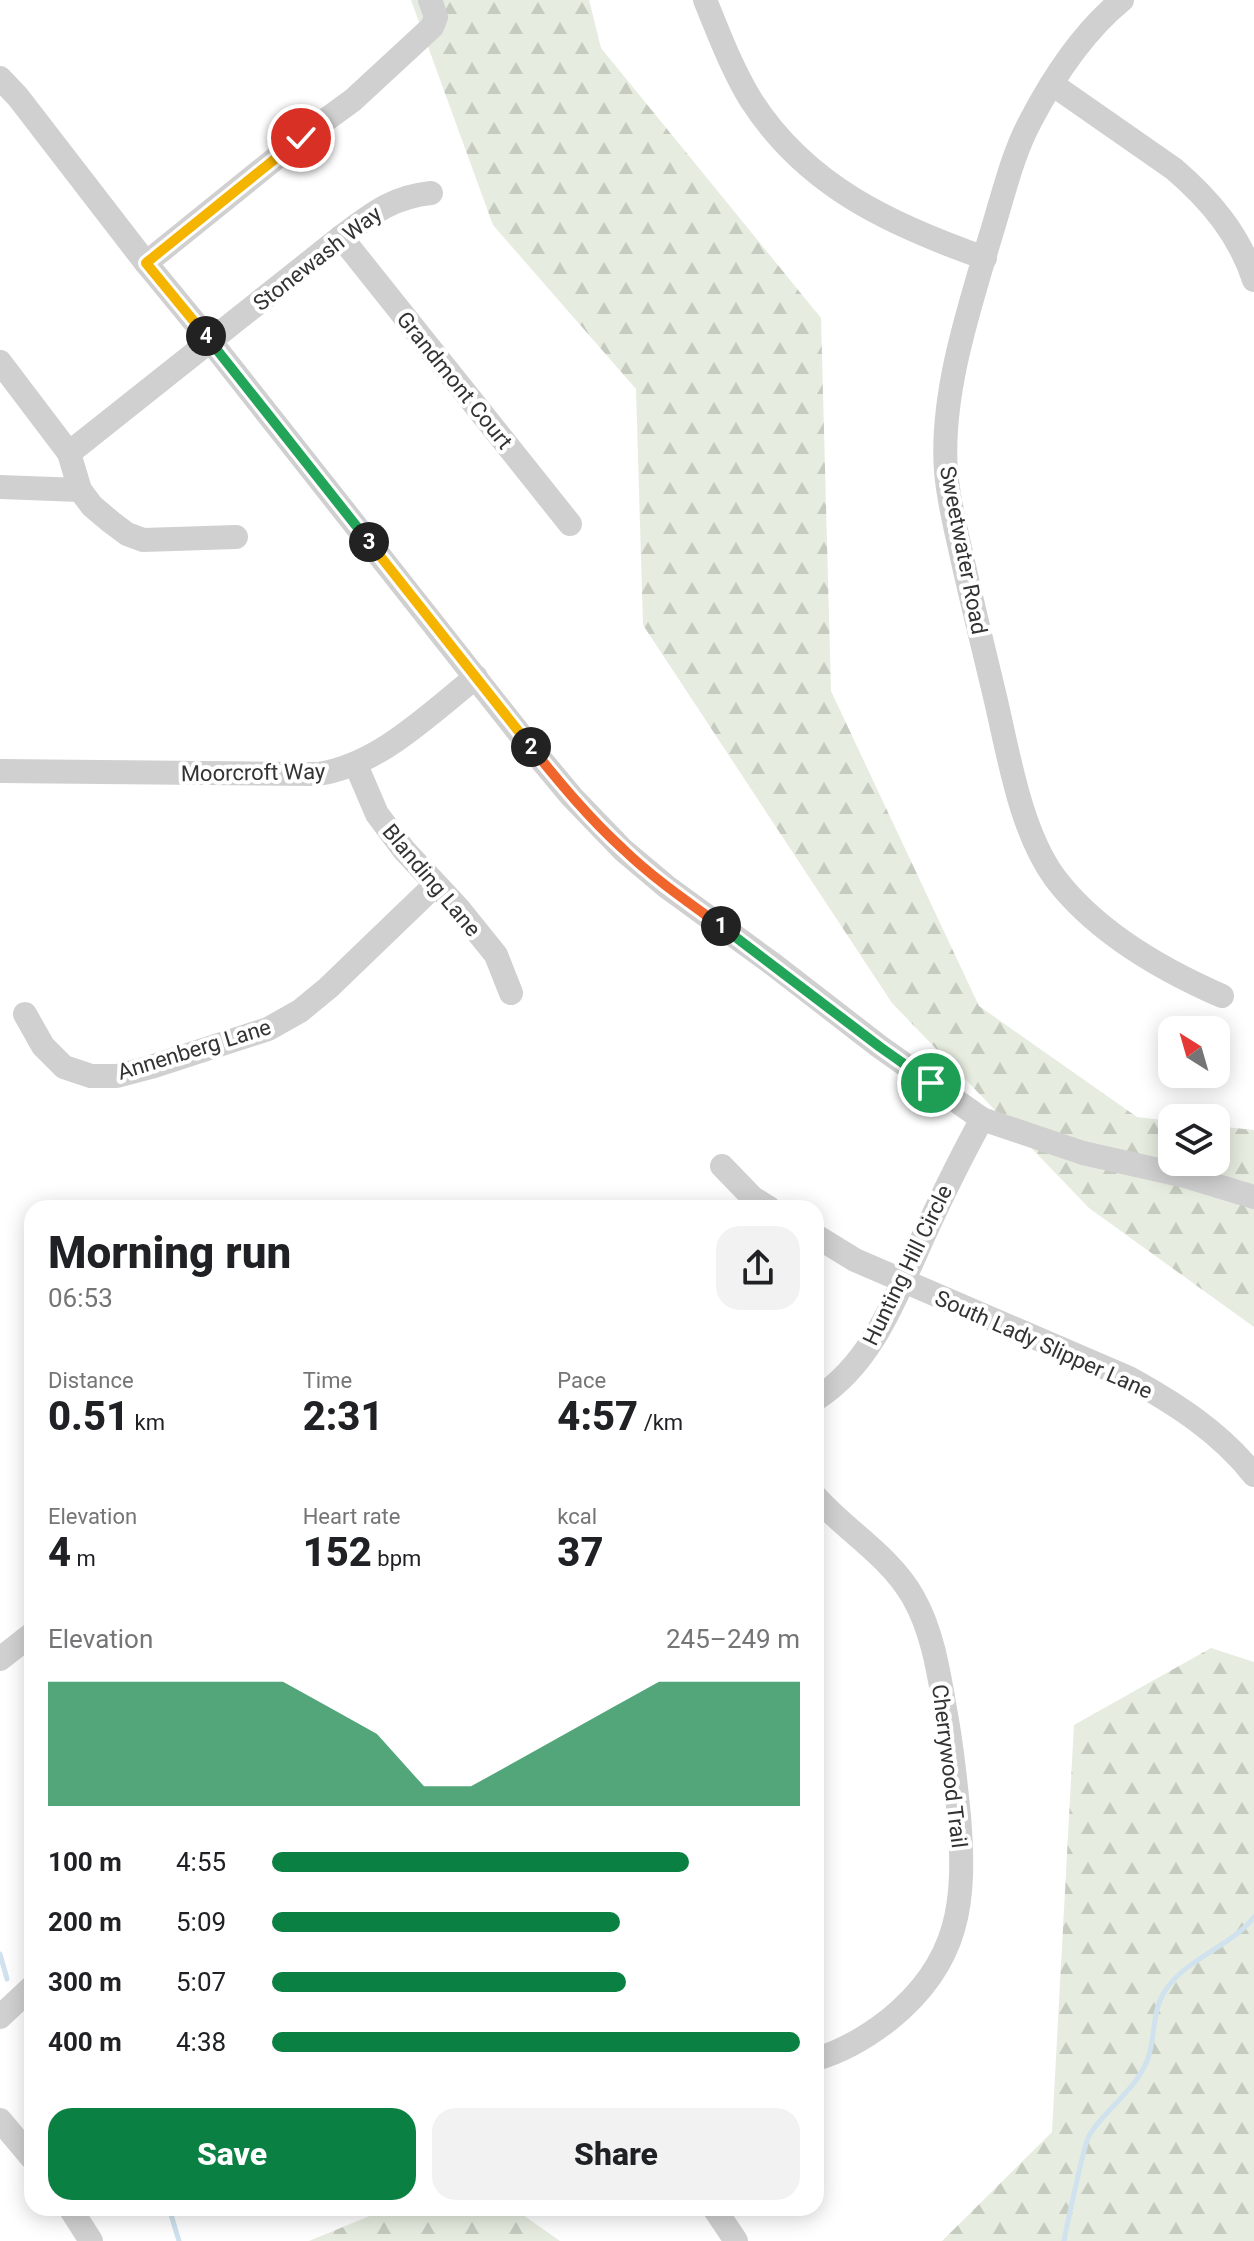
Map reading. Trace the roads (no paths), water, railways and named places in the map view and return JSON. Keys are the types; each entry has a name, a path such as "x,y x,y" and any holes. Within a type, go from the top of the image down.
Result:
{"street":[{"path":"146,263 353,100 432,27 436,17 430,0"},
{"path":"705,0 731,63 752,100 778,136 810,169 851,198 895,221 985,258"},
{"name":"Sweetwater Road","path":"1122,0 1080,43 1052,84 1021,141 963,337 945,429 946,469 967,581 1027,824 1038,849 1055,877 1096,922 1196,985 1222,996"},
{"path":"0,78 572,797 623,850 667,887 880,1047 982,1119 1083,1153 1185,1176 1254,1197"},
{"path":"1052,84 1192,184 1228,226 1240,245 1254,280"},
{"name":"Stonewash Way","path":"69,453 385,205 410,195 431,193"},
{"name":"Grandmont Court","path":"341,237 570,524"},
{"path":"0,362 69,453 80,490 92,506 127,534 143,540 236,537"},
{"path":"0,487 80,490"},
{"name":"Moorcroft Way","path":"0,771 318,774 339,771 356,765 395,740 476,677"},
{"name":"Blanding Lane","path":"356,765 377,814 404,850 459,909 496,955 511,993"},
{"name":"Annenberg Lane","path":"25,1014 43,1046 64,1067 91,1076 117,1076 151,1067 268,1029 300,1011 435,885"},
{"name":"Hunting Hill Circle","path":"824,1393 837,1383 877,1333 956,1165 982,1119"},
{"path":"722,1166 756,1200"},
{"name":"South Lady Slipper Lane","path":"824,1241 855,1260 1129,1378 1202,1423 1254,1475"},
{"name":"Cherrywood Trail","path":"824,1505 905,1584 923,1617 939,1677 954,1760 962,1875 953,1931 931,1978 879,2028 858,2042 824,2057"},
{"path":"0,1659 24,1640"},
{"path":"0,2017 24,1994"},
{"path":"0,2120 24,2148"},
{"path":"75,2216 91,2241"},
{"path":"719,2216 736,2241"}],"waterway":[{"path":"1064,2241 1087,2140 1142,2071 1150,2053 1158,2008 1165,1991 1185,1969 1233,1937 1254,1917"},
{"path":"0,1954 7,1979"},
{"path":"171,2216 179,2241"}]}
